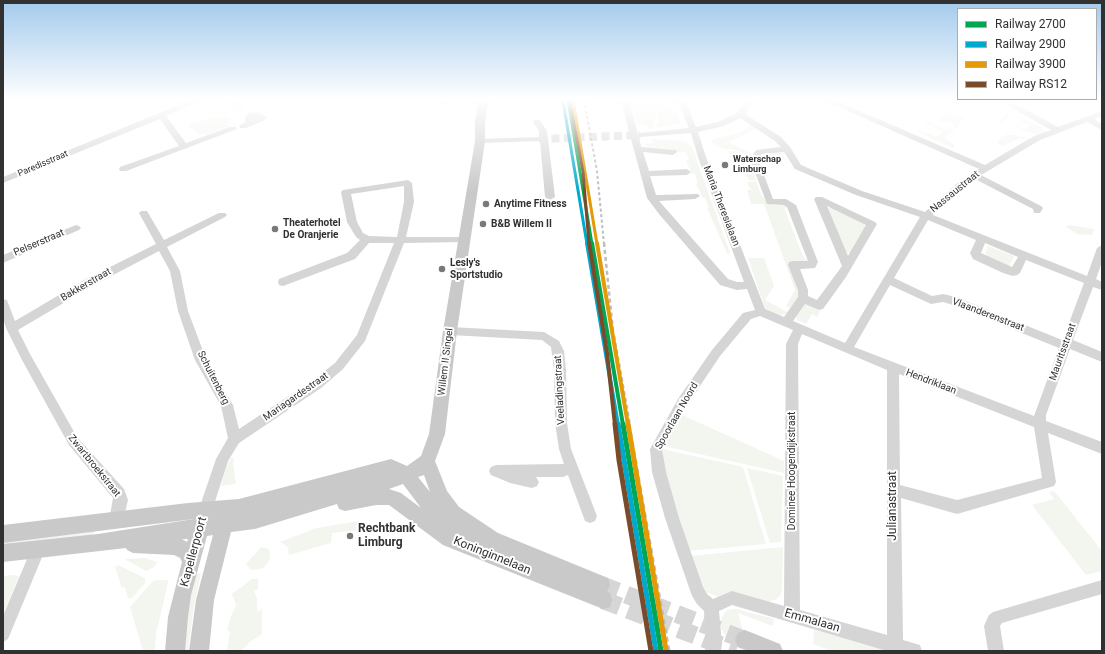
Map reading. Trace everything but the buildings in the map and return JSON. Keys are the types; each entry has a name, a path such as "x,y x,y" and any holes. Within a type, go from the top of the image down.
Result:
{"main road":[{"name":"Willem II Singel","path":"427,461 437,434 450,331 480,141 480,131"},
{"path":"3,553 98,543 255,520 315,504 406,475 427,461"},
{"name":"Koninginnelaan","path":"315,504 338,504 376,497 389,497 395,499 449,538 602,592 492,539 453,513 440,496 435,486 427,461"},
{"name":"Koninginnelaan","path":"206,510 239,507 267,501 390,467 400,470 406,475 429,504 445,520 476,538 492,539"},
{"path":"3,534 206,510"},
{"name":"Kapellerpoort","path":"175,651 178,617 191,562 206,510 219,515 224,525 205,600 199,651"},
{"path":"98,543 176,546 187,552 191,562"},
{"path":"745,640 773,651"}],"street":[{"name":"Paredisstraat","path":"3,180 122,131"},
{"path":"173,131 184,146"},
{"path":"123,169 229,131"},
{"path":"543,131 550,196"},
{"path":"633,131 652,198 662,212 724,282 737,286 751,285"},
{"path":"640,134 709,131"},
{"path":"765,131 778,139 798,167 859,193 926,216 1102,286"},
{"path":"899,131 985,168"},
{"name":"Nassaustraat","path":"847,349 926,216 953,191 985,168 1037,138 1056,131"},
{"name":"Maria Theresialaan","path":"694,132 703,160 761,312"},
{"path":"480,141 540,139"},
{"path":"637,147 673,152"},
{"path":"786,323 803,298 803,290 793,265 810,265 813,262 791,205 786,202 770,202 754,156 759,152 787,150"},
{"path":"644,174 687,172"},
{"path":"975,175 1038,208 1036,210"},
{"name":"Mariagardestraat","path":"236,439 317,384 339,366 361,338 400,240 409,210 410,196 408,183 346,192 352,222 359,235 367,239"},
{"path":"652,198 695,196"},
{"path":"803,298 819,306 847,266 872,224 819,199 847,266"},
{"name":"Schuitenberg","path":"144,213 178,279 183,311 202,360 227,405 236,439"},
{"name":"Bakkerstraat","path":"8,321 90,282 222,215"},
{"name":"Pelserstraat","path":"3,259 76,228"},
{"path":"982,238 975,253 977,256 1007,270 1013,272 1016,270 1024,255"},
{"path":"283,282 350,256 367,239 464,240"},
{"name":"Mauritsstraat","path":"1040,424 1040,415 1065,344 1102,248"},
{"name":"Vlaanderenstraat","path":"888,280 931,300 943,298 952,300 1102,357"},
{"name":"Zwartbroekstraat","path":"3,303 8,321 73,441 119,494 121,500 98,543"},
{"name":"Hendriklaan","path":"761,312 892,367 1102,448"},
{"name":"Spoorlaan Noord","path":"711,607 702,599 697,591 672,518 659,472 656,449 682,403 716,353 747,316 761,312"},
{"name":"Dominee Hoogendijkstraat","path":"792,615 792,344 799,329"},
{"name":"Veeladingstraat","path":"450,331 544,336 549,338 555,344 558,351 560,370 562,435 571,468 590,516"},
{"name":"Julianastraat","path":"892,367 894,645"},
{"path":"893,489 957,507 1045,485 1050,482 1050,478 1040,424"},
{"path":"206,510 222,459 236,439"},
{"path":"532,482 515,479 496,470 563,471 571,468"},
{"path":"3,634 38,550"},
{"path":"996,651 992,626 994,620 998,617 1102,587"},
{"name":"Emmalaan","path":"711,607 732,598 914,651"},
{"path":"711,607 714,644 713,651"}],"shaded area":[{"path":"195,131 220,131 207,135 206,133 199,135"},
{"path":"743,131 753,131 728,142 752,154 751,157 736,150 724,149 713,144 711,140"},
{"path":"916,131 919,131 936,137 943,131 942,131 954,131 945,138 955,146 953,148"},
{"path":"1025,131 1044,131 1037,135"},
{"path":"1007,134 1028,138 1019,138 1003,146 997,143 1002,136 1004,137"},
{"path":"652,139 685,141 692,147 730,253 727,253 707,208 709,208 705,198 703,198 696,183 698,183 695,174 692,174 686,161 689,160 686,152 676,152 675,150 645,146 645,144 652,143"},
{"path":"728,151 736,151 751,159 756,180 749,180 746,175 747,174 745,173 747,170 739,168 740,156 731,157"},
{"path":"781,153 785,160 759,160 769,154"},
{"path":"756,181 761,195 767,201 774,205 785,205 788,207 784,208 802,254 806,260 809,259 806,262 795,262 799,297 790,308 786,306 795,290 764,204 751,204 747,190 754,190 750,189 747,182"},
{"path":"825,207 833,208 861,220 868,230 853,253 846,253"},
{"path":"1069,225 1094,229 1092,235 1077,234 1066,227"},
{"path":"988,246 1014,256 1009,266 990,259 985,253"},
{"path":"748,258 764,258 774,286 765,300 787,312 786,314 778,315 766,311"},
{"path":"805,304 820,311 817,317 812,314 806,324 797,320 796,317"},
{"path":"682,415 784,461 784,473 663,446"},
{"path":"662,449 743,467 766,544 687,551 662,468"},
{"path":"231,458 234,458 233,463 236,484 221,486 225,470"},
{"path":"747,468 783,476 781,542 770,543"},
{"path":"1054,491 1102,551 1102,571 1086,575 1032,505 1054,499 1049,492"},
{"path":"359,521 372,524 373,529 332,533 331,543 289,555 289,548 280,542 317,528"},
{"path":"95,530 93,535 3,547 3,539"},
{"path":"261,547 269,549 269,561 263,568 254,570 250,569 246,564"},
{"path":"783,547 782,590 780,596 775,600 769,601 768,604 719,597 703,591 689,556"},
{"path":"145,558 157,562 154,567 146,571 126,560 126,559"},
{"path":"118,565 145,578 145,583 132,598 128,598 125,587 122,588 115,567"},
{"path":"201,573 194,605 188,651 181,651 193,575"},
{"path":"14,575 19,577 3,615 3,576"},
{"path":"252,579 258,579 258,589 254,591 257,599 257,612 262,609 262,634 247,644 247,646 243,648 243,651 227,651 230,632 227,630 236,605 232,594"},
{"path":"156,580 168,580 167,587 156,634 155,651 143,651 130,607 152,582"},
{"path":"736,609 774,619 773,626 738,613 748,651 743,651 731,642 721,628 721,620 724,613 727,610"},
{"path":"814,630 893,651 831,651 813,644"}],"tunnel":[{"path":"539,139 640,135"},
{"path":"601,585 745,640"},
{"path":"603,600 736,651"}],"railway":[{"path":"590,131 597,171 604,244"},
{"path":"604,243 613,331"},
{"path":"614,336 630,425"},
{"path":"629,424 669,651"}],"rail line":[{"name":"2900","path":"568,131 656,651"},
{"name":"2700","path":"573,131 661,651"},
{"name":"RS12","path":"575,131 583,172 590,251 607,353 619,460 651,651"},
{"name":"3900","path":"578,131 666,650"}],"place":[{"name":"Waterschap Limburg","path":"725,165"},
{"name":"Anytime Fitness","path":"486,204"},
{"name":"B&B Willem II","path":"483,224"},
{"name":"Theaterhotel De Oranjerie","path":"275,229"},
{"name":"Lesly's Sportstudio","path":"442,269"},
{"name":"Rechtbank Limburg","path":"350,536"}]}
